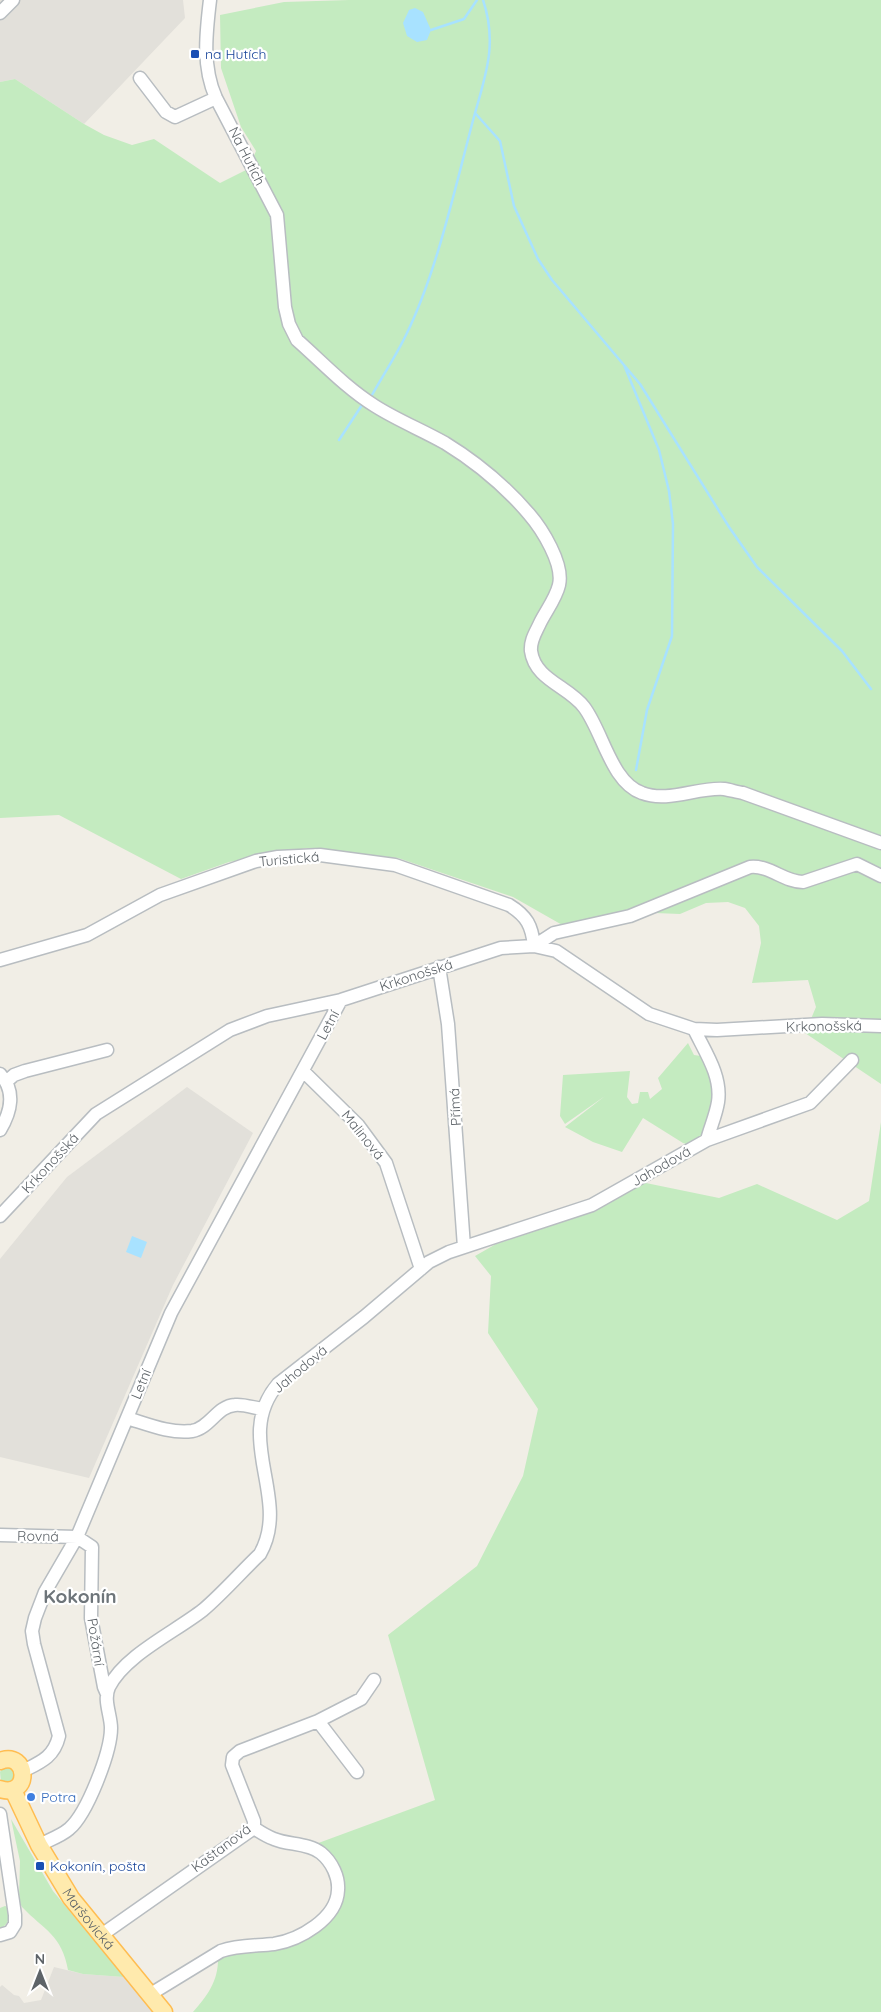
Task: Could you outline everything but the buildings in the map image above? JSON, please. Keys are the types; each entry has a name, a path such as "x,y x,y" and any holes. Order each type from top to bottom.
{"main road":[{"path":"0,1761 7,1759 15,1761 23,1771"},
{"name":"Maršovická","path":"23,1771 21,1782 4,1792 71,1898 100,1936 164,2012"}],"street":[{"path":"0,13 13,0"},
{"name":"Na Hutích","path":"210,0 206,54 210,80 216,98 277,215 285,307 297,340 374,406 444,443 479,466 529,515 557,562 559,583 532,638 532,656 544,676 583,706 598,729 618,773 635,790 654,796 724,789 743,793 881,843"},
{"path":"140,78 166,112 175,117 216,98"},
{"name":"Turistická","path":"0,960 86,935 160,895 256,861 320,855 395,865 509,906 517,910 532,928 534,946"},
{"path":"534,946 554,933 630,916 750,867 764,868 796,882 803,882 857,864 881,876"},
{"name":"Krkonošská","path":"0,1216 103,1108 242,1025 267,1016 341,1000 496,950 534,946 556,951 649,1014 694,1029 717,1030 822,1024 881,1026"},
{"name":"Přímá","path":"439,967 448,1024 464,1247"},
{"name":"Letní","path":"23,1771 45,1760 55,1749 57,1742 58,1728 32,1631 44,1592 77,1537 171,1313 341,1000"},
{"name":"Jahodová","path":"694,1029 713,1068 718,1084 718,1102 707,1140"},
{"path":"0,1130 6,1120 12,1100 4,1077 107,1050"},
{"name":"Jahodová","path":"107,1694 116,1677 140,1654 204,1608 260,1554 265,1545 270,1516 270,1502 260,1446 262,1409 269,1395 278,1384 429,1262 464,1247 592,1205 707,1140 810,1103 852,1060"},
{"name":"Malinová","path":"303,1071 358,1125 386,1163 421,1269"},
{"path":"127,1418 174,1431 193,1431 210,1423 227,1407 235,1405 262,1409"},
{"name":"Rovná","path":"0,1535 77,1537"},
{"name":"Požární","path":"77,1537 92,1546 91,1618 107,1694"},
{"path":"357,1772 318,1720 361,1699 374,1680"},
{"path":"39,1845 68,1830 79,1819 88,1803 108,1750 111,1729 107,1694"},
{"name":"Kaštanová","path":"100,1936 254,1828 254,1821 232,1765 233,1757 240,1750 318,1720"},
{"path":"0,1814 15,1924 8,1933 0,1935"},
{"path":"149,1995 221,1951 230,1948 276,1944 295,1937 328,1915 333,1908 337,1898 338,1880 330,1862 314,1849 274,1840 254,1828"}],"shaded area":[{"path":"0,0 183,0 185,18 84,124 15,79 0,82"},
{"path":"187,1087 253,1133 173,1285 89,1478 0,1457 0,1259 67,1177"},
{"path":"54,1967 83,1974 124,1977 153,2012 0,2012 0,1987 2,1985 14,1995 19,1996 24,2003 41,2000"}],"green space":[{"path":"349,0 881,0 881,1084 805,1033 816,1007 808,980 752,983 761,943 759,926 745,908 728,902 706,903 680,914 630,912 564,926 513,897 398,858 307,848 229,862 181,879 59,815 0,818 0,82 15,79 104,135 132,145 154,139 220,183 248,169 256,151 241,127 221,68 220,15 284,2"},
{"path":"688,1043 694,1055 701,1056 710,1071 715,1095 702,1135 689,1145 643,1118 622,1152 593,1142 565,1127 605,1096 565,1124 560,1116 563,1075 630,1071 627,1097 632,1104 638,1103 640,1092 648,1092 650,1099 662,1089 658,1078"},
{"path":"881,1122 881,2012 193,2012 212,1987 217,1972 218,1956 227,1952 290,1947 342,1893 313,1845 435,1800 388,1635 477,1566 523,1476 538,1409 488,1333 491,1276 475,1256 496,1244 596,1211 641,1182 719,1198 757,1184 837,1220 869,1201"},
{"path":"11,1767 16,1773 12,1783 1,1782 0,1772 2,1769"},
{"path":"11,1819 53,1891 124,1977 83,1974 68,1970 57,1941 22,1907 19,1901 20,1861"},
{"path":"8,1907 8,1920 6,1925 0,1928 0,1908"}],"water":[{"path":"415,8 423,12 431,30 427,40 417,42 407,36 403,23 409,10"},
{"path":"132,1236 147,1242 141,1258 126,1252"}],"waterway":[{"path":"431,30 464,19 477,0"},
{"path":"483,0 487,15 490,43 489,56 475,113 500,141 514,206 538,259 552,280 640,384 729,527 757,567 842,651 871,689"},
{"path":"372,395 406,335 428,283 475,113"},
{"path":"624,365 659,450 669,491 673,524 672,636 647,710 636,770"},
{"path":"339,440 362,405"}],"place":[{"name":"na Hutích","path":"195,54"},
{"name":"Potra","path":"31,1797"},
{"name":"Kokonín, pošta","path":"40,1866"}],"district":[{"name":"Kokonín","path":"80,1596"}]}
